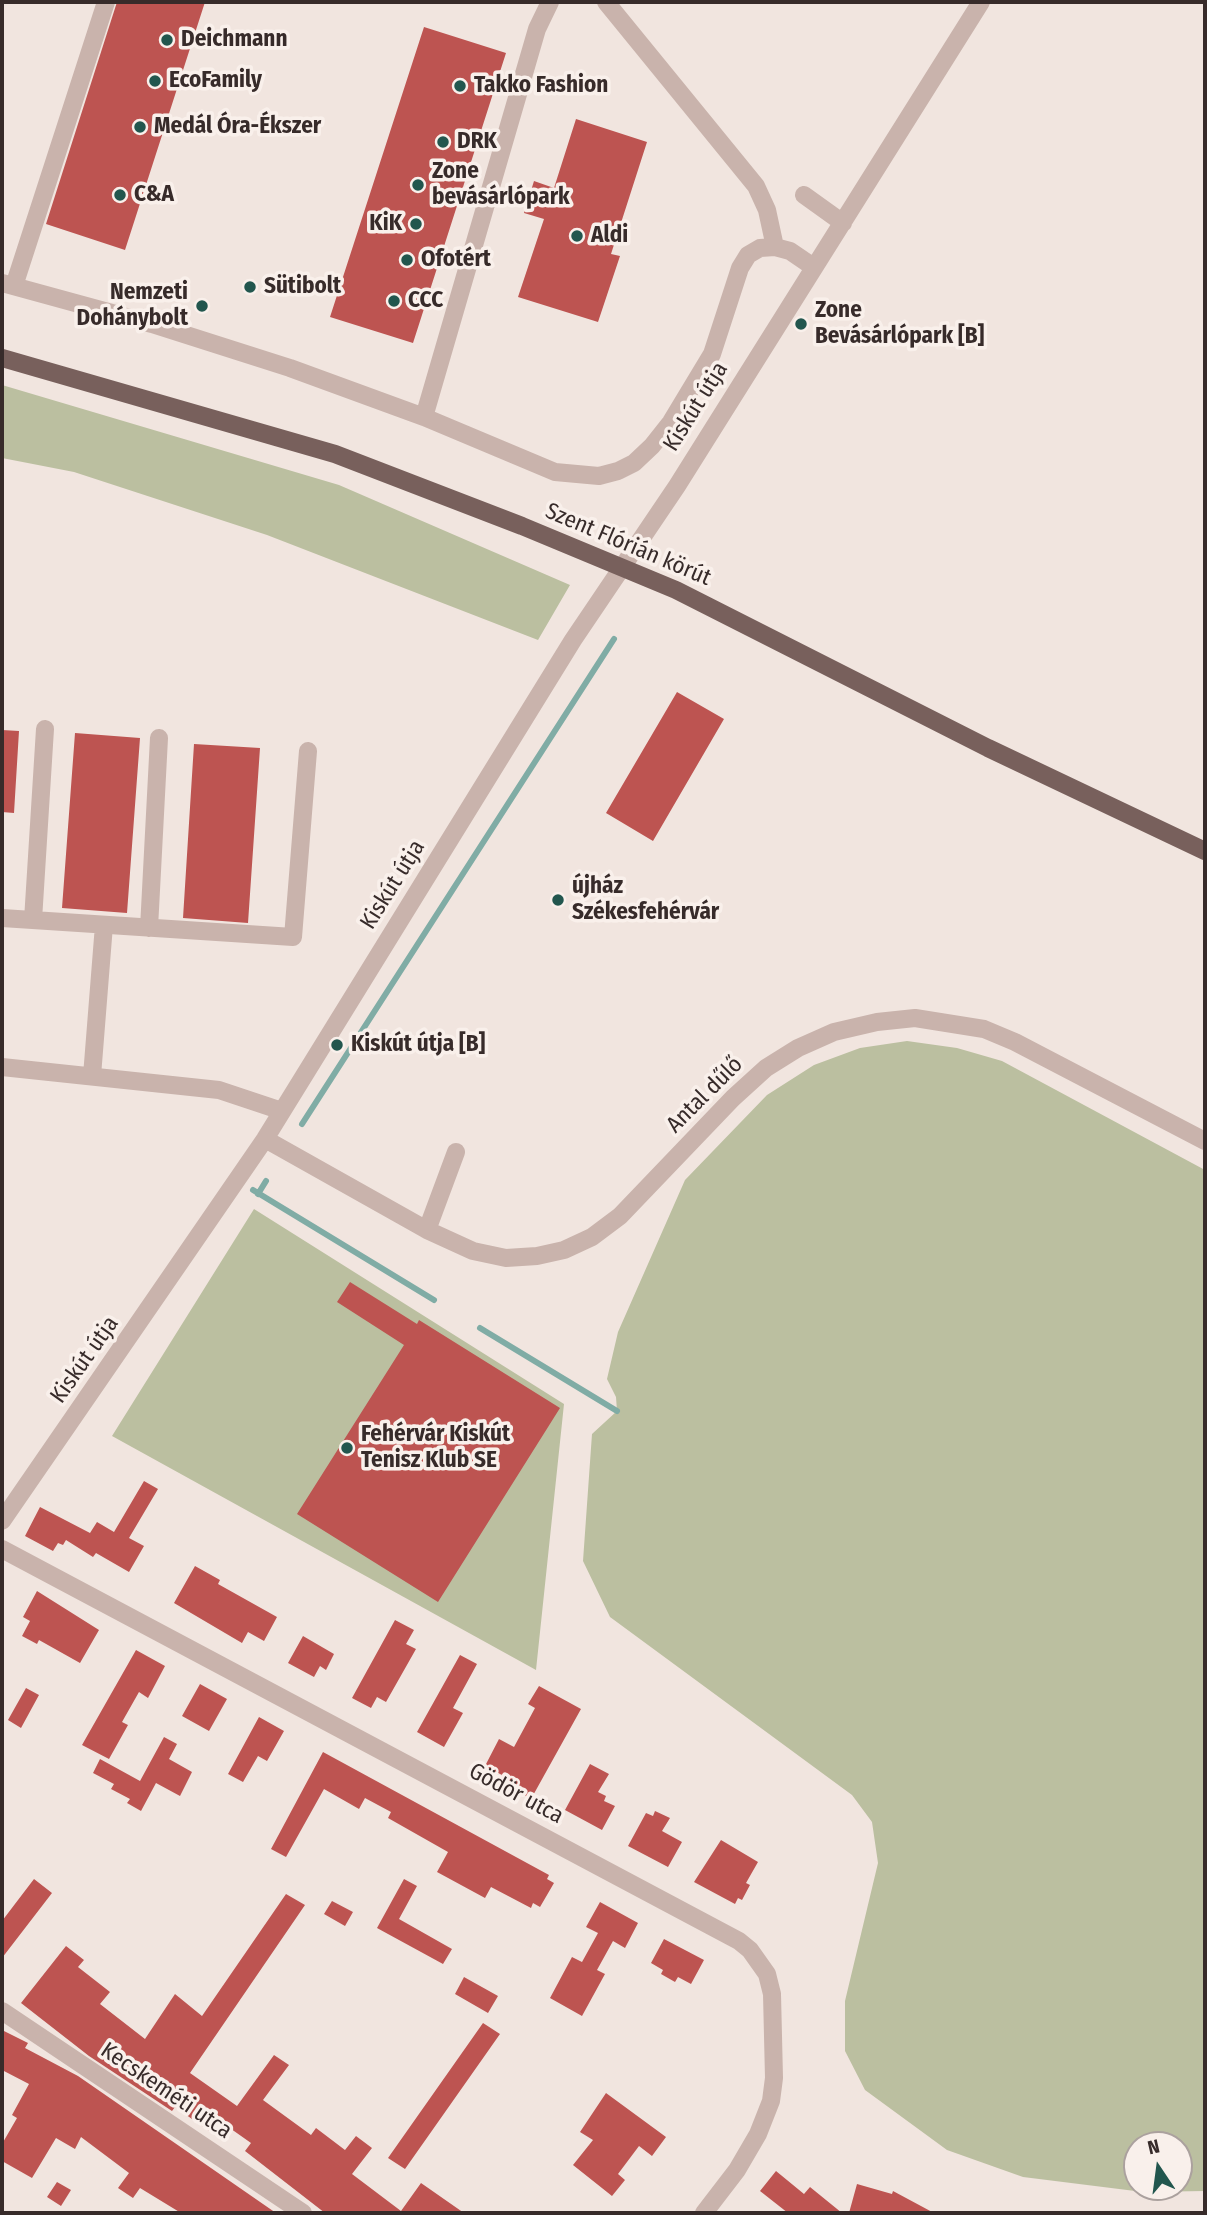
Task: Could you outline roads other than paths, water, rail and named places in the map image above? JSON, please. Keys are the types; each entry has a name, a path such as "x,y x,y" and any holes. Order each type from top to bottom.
{"main road":[{"name":"Szent Flórián körút","path":"2,358 335,454 676,590 988,748 1205,851"}],"street":[{"path":"106,2 8,284 165,328 290,368 424,417 555,471 598,475 618,471 634,463 652,446 712,354 740,268 748,255 761,248 775,247 790,251 812,266"},
{"path":"424,417 537,29 550,2"},
{"path":"606,2 756,186 767,210 775,247"},
{"name":"Kiskút útja","path":"2,1521 265,1139 621,568 677,486 812,266 844,223 981,2"},
{"path":"804,195 844,223"},
{"path":"33,920 45,729"},
{"path":"149,928 159,737"},
{"path":"2,918 293,937 308,751"},
{"path":"92,1076 104,925"},
{"name":"Antal dűlő","path":"265,1139 427,1230 473,1251 506,1258 564,1250 583,1241 620,1216 733,1098 766,1068 798,1048 834,1032 877,1022 915,1018 984,1029 1015,1042 1205,1141"},
{"path":"2,1067 219,1090 282,1111"},
{"path":"427,1230 456,1152"},
{"name":"Gödör utca","path":"2,1549 739,1941 750,1950 767,1974 772,1994 774,2078 771,2101 758,2134 737,2170 704,2213"},
{"name":"Kecskeméti utca","path":"2,2011 303,2213"}],"waterway":[{"path":"302,1124 614,639"},
{"path":"258,1194 266,1181"},
{"path":"253,1190 434,1300"},
{"path":"480,1328 617,1411"}],"place":[{"name":"Deichmann","path":"167,40"},
{"name":"EcoFamily","path":"155,81"},
{"name":"Takko Fashion","path":"460,86"},
{"name":"Medál Óra-Ékszer","path":"140,127"},
{"name":"DRK","path":"443,142"},
{"name":"Zone bevásárlópark","path":"418,185"},
{"name":"C&A","path":"120,195"},
{"name":"KiK","path":"416,224"},
{"name":"Aldi","path":"577,236"},
{"name":"Ofotért","path":"407,260"},
{"name":"Sütibolt","path":"250,287"},
{"name":"CCC","path":"394,301"},
{"name":"Nemzeti Dohánybolt","path":"202,306"},
{"name":"Zone Bevásárlópark [B]","path":"801,324"},
{"name":"újház Székesfehérvár","path":"558,900"},
{"name":"Kiskút útja [B]","path":"337,1045"},
{"name":"Fehérvár Kiskút Tenisz Klub SE","path":"347,1448"}]}
